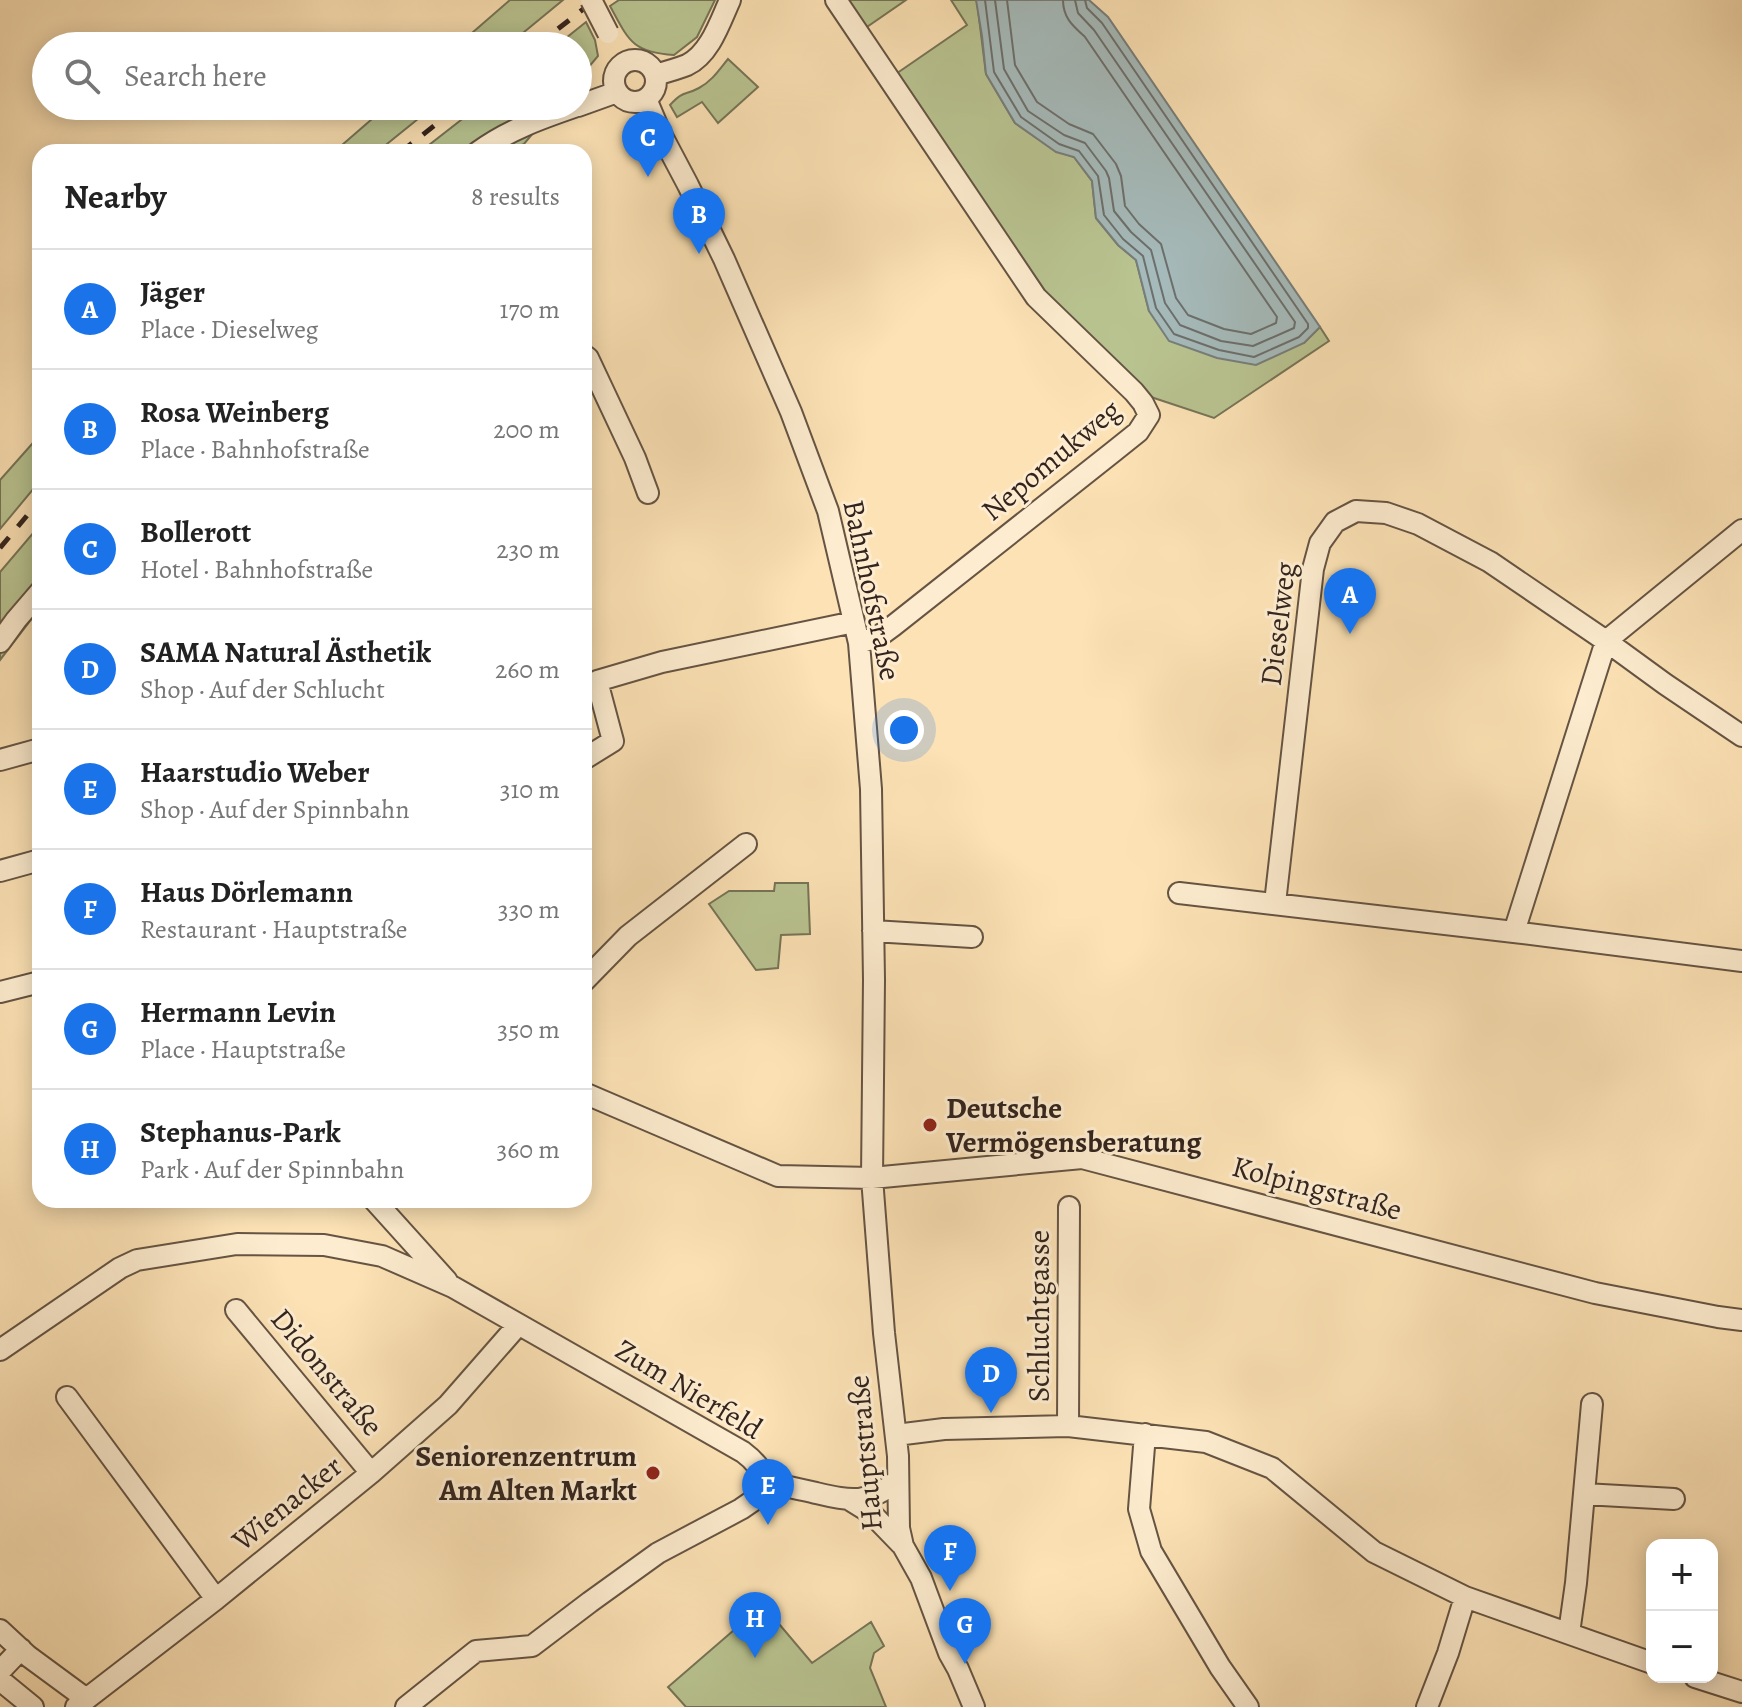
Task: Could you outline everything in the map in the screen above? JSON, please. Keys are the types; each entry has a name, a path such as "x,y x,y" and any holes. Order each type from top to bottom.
{"street":[{"path":"591,0 624,62"},
{"path":"655,75 698,58 710,42 730,0"},
{"name":"Nepomukweg","path":"836,0 1036,297 1134,392 1149,415 1138,432 893,626 878,637 859,643"},
{"path":"633,59 650,66 655,75 653,92 638,102 623,98 614,84 617,68 633,59"},
{"path":"592,101 617,92"},
{"name":"Bahnhofstraße","path":"646,99 724,259 791,412 828,511 859,643 871,789 872,1178"},
{"path":"489,144 536,120"},
{"path":"592,365 648,493"},
{"name":"Dieselweg","path":"1275,903 1313,569 1320,543 1335,522 1356,511 1386,513 1418,524 1490,562 1742,736"},
{"path":"1514,932 1606,641 1742,530"},
{"path":"0,642 32,601"},
{"path":"592,754 613,741 597,681 662,662 854,622"},
{"path":"0,760 32,751"},
{"path":"592,973 628,936 746,844"},
{"path":"0,871 32,862"},
{"path":"1179,893 1742,961"},
{"path":"873,931 972,937"},
{"path":"0,992 32,984"},
{"name":"Kolpingstraße","path":"592,1096 778,1176 872,1178 1082,1158 1595,1293 1742,1320"},
{"name":"Hauptstraße","path":"872,1178 884,1333 896,1435 899,1528 903,1546 921,1578 949,1653 974,1707"},
{"name":"Schluchtgasse","path":"1068,1426 1069,1207"},
{"name":"Zum Nierfeld","path":"381,1208 453,1287"},
{"name":"Zum Nierfeld","path":"0,1350 120,1268 137,1260 237,1244 324,1245 382,1256 453,1287 743,1452 754,1460 767,1482 850,1500 869,1497 898,1480"},
{"name":"Didonstraße","path":"236,1310 371,1473"},
{"name":"Wienacker","path":"80,1702 216,1599 371,1473 448,1405 518,1325"},
{"path":"67,1397 216,1599"},
{"path":"1569,1633 1592,1404"},
{"path":"896,1435 944,1429 1068,1426 1206,1442 1272,1468 1374,1552 1465,1597 1646,1661"},
{"path":"1145,1434 1139,1509 1151,1551 1220,1667 1248,1707"},
{"path":"406,1707 476,1651 532,1646 658,1553 749,1504 767,1482"},
{"path":"1584,1494 1674,1499"},
{"path":"850,1500 871,1513 903,1546"},
{"path":"1427,1707 1465,1597"},
{"path":"0,1630 80,1702"},
{"path":"0,1671 21,1649"},
{"path":"0,1680 33,1707"},
{"path":"1714,1683 1742,1692"}],"green space":[{"path":"510,0 563,0 524,32 473,32"},
{"path":"619,0 715,0 697,37 674,55 649,51 633,42 610,6"},
{"path":"834,0 906,0 864,29"},
{"path":"951,0 976,0 986,74 1015,123 1056,151 1074,157 1092,181 1096,218 1118,245 1136,260 1149,311 1304,343 1320,327 1329,341 1214,418 1148,396 1017,284 890,78 967,25"},
{"path":"586,22 591,32 574,32"},
{"path":"592,34 595,40 598,56 592,63"},
{"path":"728,59 758,87 718,123 702,102 677,117 670,105 681,95 708,82"},
{"path":"371,120 417,120 387,144 343,144"},
{"path":"461,120 544,120 524,144 430,144"},
{"path":"32,444 32,491 0,529 0,480"},
{"path":"32,534 32,618 0,660 0,572"},
{"path":"775,883 808,883 810,934 781,935 778,968 756,970 709,904 729,891 774,891"},
{"path":"763,1605 812,1663 871,1622 884,1646 874,1653 870,1668 886,1707 686,1707 668,1687"}],"water":[{"path":"976,0 1089,0 1108,17 1320,327 1304,343 1256,365 1217,358 1169,341 1149,311 1136,260 1118,245 1096,218 1092,181 1074,157 1056,152 1015,123 986,74"}],"railway":[{"path":"554,32 595,0"},
{"path":"411,144 441,120"},
{"path":"0,548 32,510"}],"place":[{"name":"Bollerott","path":"648,177"},
{"name":"Rosa Weinberg","path":"699,254"},
{"name":"Jäger","path":"1350,634"},
{"name":"Deutsche Vermögensberatung","path":"930,1125"},
{"name":"SAMA Natural Ästhetik","path":"991,1413"},
{"name":"Seniorenzentrum Am Alten Markt","path":"653,1473"},
{"name":"Haarstudio Weber","path":"768,1525"},
{"name":"Haus Dörlemann","path":"950,1591"},
{"name":"Stephanus-Park","path":"755,1658"},
{"name":"Hermann Levin","path":"965,1664"}]}
